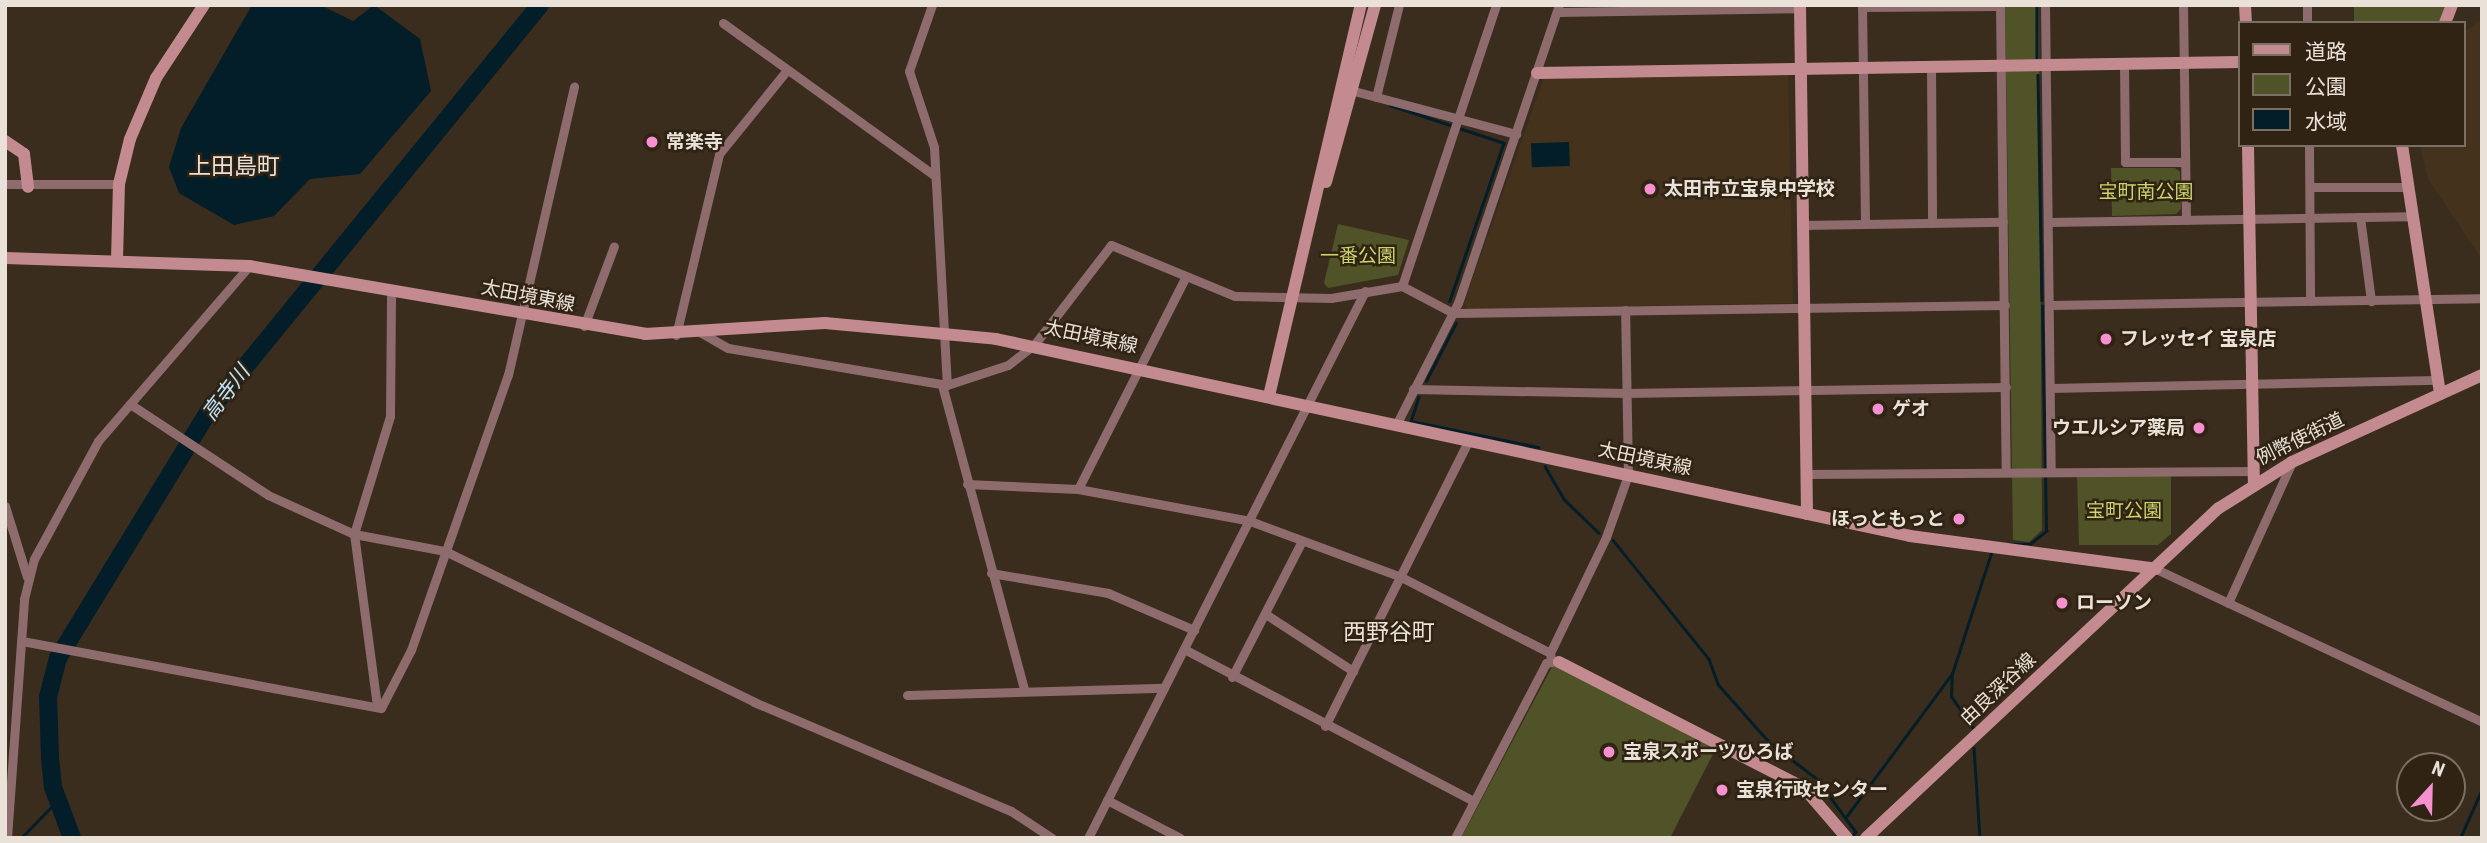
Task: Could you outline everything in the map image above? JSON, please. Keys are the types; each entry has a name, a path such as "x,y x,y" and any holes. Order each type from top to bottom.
{"street":[{"path":"117,260 119,184 130,139 156,78 204,5"},
{"path":"933,5 908,71 934,147 944,385 967,484 1024,689"},
{"path":"1269,396 1361,5"},
{"path":"1292,294 1354,91 1375,5"},
{"path":"1376,97 1399,5"},
{"path":"1402,286 1496,5"},
{"path":"2045,5 2051,470"},
{"path":"2183,5 2186,220"},
{"path":"1865,224 1862,6 2000,6 2006,470"},
{"path":"1396,425 1453,313 1558,9 1800,7 1807,514"},
{"path":"723,23 935,176"},
{"path":"1537,73 2238,62"},
{"path":"2124,64 2125,162 2186,162"},
{"path":"1931,67 1932,223"},
{"path":"676,335 719,154 787,70"},
{"path":"377,706 411,650 508,375 518,313 574,86"},
{"path":"1354,91 1516,134"},
{"path":"5,141 24,154 28,187"},
{"path":"1806,474 2051,470 2253,477 2248,147"},
{"path":"2309,147 2310,301"},
{"path":"2402,147 2406,187 2440,394"},
{"path":"5,184 28,187 119,184"},
{"path":"2310,187 2406,187"},
{"path":"2048,222 2411,216"},
{"path":"2360,217 2371,301"},
{"path":"1803,225 2003,222"},
{"path":"699,332 728,348 944,385 1008,365 1034,345 1111,245 1185,278 1235,296 1402,286 1453,313 2005,305"},
{"path":"584,326 614,246"},
{"name":"太田境東線","path":"5,258 250,266 584,326 676,335 825,323 942,331 1034,345 1141,367 1807,514 1992,548 2156,569"},
{"path":"27,577 98,441 250,266"},
{"path":"1078,489 1185,278"},
{"path":"377,706 354,534 390,416 391,290"},
{"path":"1088,838 1365,290"},
{"path":"2049,304 2482,298"},
{"path":"1455,838 1553,659 1606,537 1628,475 1625,310"},
{"name":"例幣使街道","path":"2156,569 2253,477 2292,463 2482,375"},
{"path":"2050,388 2438,380"},
{"path":"1413,389 1626,393 2006,387"},
{"path":"130,404 268,495 354,534 445,551 754,702 1011,811 1052,838"},
{"path":"1325,726 1469,440"},
{"path":"2228,603 2292,463"},
{"path":"967,484 1078,489 1250,521 1401,578 1804,788 1847,838"},
{"path":"5,506 27,577 7,838"},
{"path":"1232,677 1267,615 1302,541"},
{"path":"2156,569 2482,722"},
{"name":"由良深谷線","path":"1866,838 2156,569"},
{"path":"991,573 1108,593 1194,630"},
{"path":"1267,615 1353,671"},
{"path":"22,641 377,706"},
{"path":"1184,649 1325,726 1474,801"},
{"path":"907,695 1024,689 1164,688"},
{"path":"1107,800 1180,838"}],"shaded area":[{"path":"2482,18 2482,260 2428,179 2420,147 2466,147 2466,31"},
{"name":"太田市立宝泉中学校","path":"1788,76 1793,303 1468,309 1464,303 1544,78"}],"green space":[{"path":"2005,5 2039,5 2042,530 2029,542 2013,540"},
{"path":"2354,5 2443,5 2446,9 2441,21 2354,21"},
{"name":"宝町南公園","path":"2111,168 2175,168 2180,172 2181,209 2176,214 2112,216"},
{"name":"一番公園","path":"1338,224 1409,240 1398,275 1328,288 1324,283"},
{"name":"宝町公園","path":"2171,473 2171,534 2158,545 2079,545 2077,474"},
{"name":"宝泉スポーツひろば","path":"1553,665 1711,745 1713,754 1670,838 1461,838"}],"water":[{"path":"252,5 320,5 353,21 374,5 420,39 431,91 360,174 310,179 274,216 234,225 179,193 169,167 181,128"},
{"path":"1569,142 1570,166 1532,167 1531,143"}],"waterway":[{"name":"高寺川","path":"72,838 53,787 50,757 48,697 58,658 209,411 540,5"},
{"path":"2037,5 2037,58"},
{"path":"2038,75 2042,300"},
{"path":"1390,105 1504,143 1450,301"},
{"path":"1994,544 2030,544 2046,531 2042,306"},
{"path":"1426,381 1456,323"},
{"path":"1419,397 1411,421 1538,447"},
{"path":"1545,466 1565,500 1599,533"},
{"path":"1613,540 1709,659 1718,684 1770,743 1816,778 1856,832 1851,838"},
{"path":"1973,728 1951,697 1952,674 1992,550"},
{"path":"1846,817 1952,674"},
{"path":"1974,748 1980,838"},
{"path":"2460,838 2482,789"},
{"path":"21,838 58,800"}],"place":[{"name":"常楽寺","path":"652,142"},
{"name":"太田市立宝泉中学校","path":"1650,189"},
{"name":"フレッセイ 宝泉店","path":"2106,339"},
{"name":"ゲオ","path":"1878,409"},
{"name":"ウエルシア薬局","path":"2199,428"},
{"name":"ほっともっと","path":"1959,519"},
{"name":"ローソン","path":"2062,603"},
{"name":"宝泉スポーツひろば","path":"1609,752"},
{"name":"宝泉行政センター","path":"1722,790"}],"district":[{"name":"上田島町","path":"234,167"},
{"name":"西野谷町","path":"1389,633"}]}
